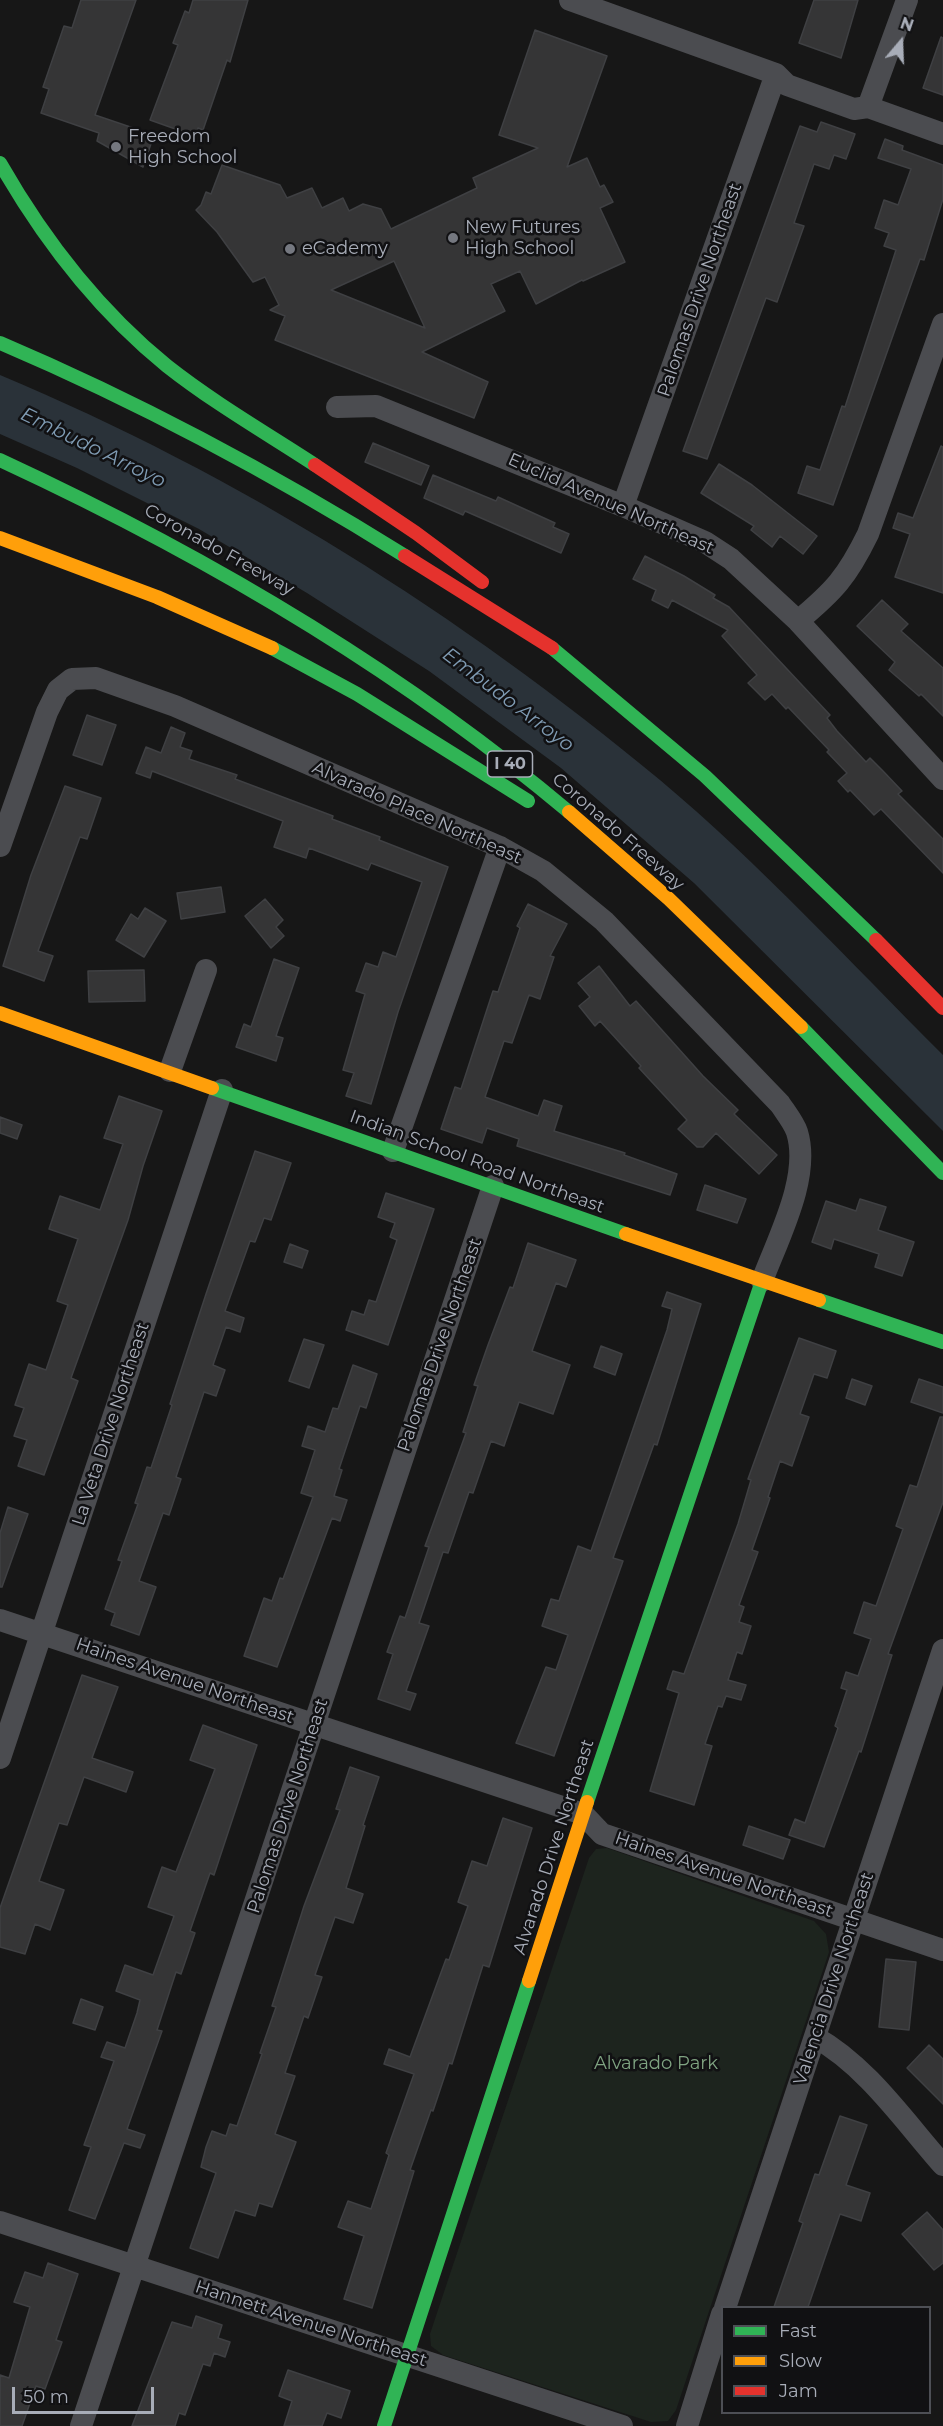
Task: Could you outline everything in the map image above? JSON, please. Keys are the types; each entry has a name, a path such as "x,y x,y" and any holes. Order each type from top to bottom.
{"main road":[{"path":"0,163 31,214 79,276 123,327 166,365 213,400 328,473 469,570 550,647 732,801 801,865 943,1008"},
{"path":"0,343 166,418 244,459 373,535 550,647"},
{"name":"Coronado Freeway","path":"0,460 81,496 184,549 266,595 366,658 513,766 629,863 756,981 943,1173"},
{"path":"0,538 191,612 260,642 304,665 629,863"},
{"name":"Indian School Road Northeast","path":"0,1013 762,1281 943,1342"},
{"name":"Alvarado Drive Northeast","path":"384,2426 583,1814 762,1281"}],"street":[{"path":"570,0 604,6 776,74 791,71 857,95 868,107 943,134"},
{"path":"868,107 907,0"},
{"name":"Palomas Drive Northeast","path":"623,506 776,74"},
{"path":"798,621 841,583 855,561 868,534 943,324"},
{"name":"Euclid Avenue Northeast","path":"337,407 376,406 623,506 705,542 731,559 798,621 943,779"},
{"name":"Alvarado Place Northeast","path":"0,846 47,712 58,690 72,679 96,678 175,706 500,847 543,871 604,921 780,1104 796,1131 801,1158 797,1187 762,1281"},
{"path":"393,1151 500,847"},
{"path":"170,1071 206,970"},
{"name":"La Veta Drive Northeast","path":"0,1758 222,1090"},
{"name":"Palomas Drive Northeast","path":"81,2426 493,1186"},
{"name":"Haines Avenue Northeast","path":"0,1620 583,1814 602,1834 943,1950"},
{"name":"Valencia Drive Northeast","path":"725,2306 943,1650"},
{"path":"815,2037 854,2064 943,2165"},
{"name":"Hannett Avenue Northeast","path":"0,2223 622,2426"},
{"path":"687,2426 721,2320"}],"green space":[{"name":"Alvarado Park","path":"607,1848 814,1921 826,1934 829,1952 676,2410 668,2421 651,2422 443,2355 431,2346 430,2334 589,1858 596,1849"}],"water":[{"name":"Embudo Arroyo","path":"0,375 89,414 261,503 426,605 584,719 660,780 733,845 943,1055 943,1131 694,883 561,768 429,671 307,593 199,529 77,468 0,434"}],"building":[{"path":"81,0 136,0 95,115 154,135 143,167 97,141 99,133 41,113 49,89 43,87 64,26 72,28"},
{"path":"193,0 248,0 230,62 227,60 203,130 198,128 195,136 150,120 178,45 173,43 185,11 189,13"},
{"path":"814,0 858,0 841,58 799,43"},
{"path":"535,30 607,56 567,167 587,158 600,187 604,185 613,202 600,208 625,262 582,280 536,304 520,271 491,284 505,311 422,352 488,382 474,418 275,340 285,316 270,310 279,305 265,277 253,282 217,232 196,210 201,205 206,192 211,194 222,165 280,185 287,198 312,188 322,208 343,198 349,211 363,204 381,209 391,229 477,188 473,178 538,148 499,135","holes":["394,261 425,328 331,290"]},
{"path":"941,37 943,38 943,95 923,88"},
{"path":"821,122 855,134 846,159 834,155 829,169 814,164 794,223 804,226 777,302 766,298 707,459 683,451 800,126 817,132"},
{"path":"885,139 903,146 902,150 943,165 943,199 924,260 920,259 833,505 798,493 807,466 820,470 842,406 845,407 896,250 884,246 889,233 875,228 884,200 898,205 911,169 878,158"},
{"path":"373,443 429,466 421,485 365,462"},
{"path":"941,446 943,447 943,593 895,577 910,534 893,528 898,513 913,518"},
{"path":"719,464 752,485 817,536 803,554 780,536 772,547 751,530 754,526 701,493"},
{"path":"433,475 496,501 498,497 555,523 553,527 569,534 561,553 465,511 463,515 424,498"},
{"path":"645,556 684,576 715,595 713,598 729,607 830,715 827,718 866,762 870,758 902,791 898,794 943,839 943,873 881,809 874,815 850,790 848,792 838,781 847,773 827,752 829,750 788,707 786,709 772,694 765,700 748,683 757,675 722,636 728,630 672,600 668,608 652,600 656,590 633,579"},
{"path":"882,600 908,624 901,631 943,668 943,716 921,694 919,696 889,670 895,662 857,626"},
{"path":"87,715 116,725 102,765 73,755"},
{"path":"171,727 185,733 180,747 192,751 189,759 237,775 235,779 333,816 332,819 380,837 379,840 448,867 398,1012 371,1104 346,1096 354,1073 343,1070 365,994 356,991 366,963 378,967 383,952 396,957 422,882 371,863 368,870 309,848 306,858 274,847 283,821 152,771 150,778 136,773 146,747 161,753"},
{"path":"65,786 101,798 87,839 80,837 38,951 53,956 44,981 3,966 31,875"},
{"path":"221,887 225,912 181,919 177,893"},
{"path":"265,899 283,920 276,927 284,936 271,948 245,916"},
{"path":"528,904 567,924 550,956 554,957 540,999 529,995 512,1043 504,1041 485,1097 538,1116 544,1100 562,1106 554,1131 625,1153 624,1155 677,1174 670,1195 517,1146 519,1139 487,1128 482,1143 441,1129 455,1087 461,1089 493,991 498,992 520,928 517,926"},
{"path":"145,908 166,921 144,957 116,940 131,914 138,919"},
{"path":"274,959 299,968 276,1036 283,1038 276,1061 236,1047 244,1024 251,1027"},
{"path":"599,966 630,1006 636,1001 703,1076 738,1110 734,1114 777,1155 759,1174 716,1133 703,1147 697,1147 678,1129 687,1120 600,1021 595,1026 579,1006 590,997 578,983"},
{"path":"144,970 145,1001 89,1002 88,971"},
{"path":"119,1096 162,1111 128,1220 71,1378 78,1381 44,1475 18,1466 27,1440 14,1436 24,1408 15,1405 29,1364 46,1370 68,1305 57,1301 78,1239 49,1229 60,1196 100,1210 123,1144 104,1138"},
{"path":"0,1117 22,1125 17,1139 0,1133"},
{"path":"255,1151 291,1163 271,1220 264,1218 255,1242 250,1241 225,1311 244,1318 240,1332 226,1327 213,1365 225,1370 216,1396 204,1392 176,1477 181,1479 169,1515 163,1513 139,1581 156,1587 139,1635 111,1625 115,1613 105,1609 122,1561 118,1560 138,1504 135,1503 147,1467 151,1468 206,1294"},
{"path":"705,1185 746,1199 737,1223 697,1210"},
{"path":"386,1193 434,1209 388,1345 346,1330 352,1311 364,1315 369,1300 376,1302 397,1240 390,1237 395,1223 378,1217"},
{"path":"860,1199 886,1207 878,1230 914,1242 902,1276 875,1267 879,1254 834,1239 831,1249 812,1242 826,1201 856,1211"},
{"path":"528,1243 576,1260 566,1287 556,1283 532,1351 570,1365 553,1414 519,1402 504,1446 491,1441 473,1493 469,1492 448,1553 443,1552 419,1623 429,1626 406,1691 416,1694 410,1710 378,1699 393,1654 387,1652 400,1616 405,1618 429,1547 425,1546 466,1433 463,1432 478,1386 474,1385 510,1287 513,1288"},
{"path":"290,1244 308,1251 302,1268 284,1262"},
{"path":"667,1292 701,1304 657,1445 654,1444 613,1558 623,1561 554,1756 516,1743 546,1667 556,1670 568,1635 542,1626 551,1599 559,1601 578,1546 591,1551 667,1330 672,1309 662,1306"},
{"path":"799,1338 836,1351 827,1378 814,1374 800,1414 809,1417 792,1466 780,1461 768,1497 770,1498 752,1550 758,1552 739,1605 744,1607 739,1622 751,1626 742,1654 737,1652 728,1680 746,1685 741,1700 726,1696 722,1707 718,1706 705,1744 712,1746 694,1805 650,1791 679,1693 667,1689 673,1671 684,1674 738,1524 751,1480 748,1479"},
{"path":"304,1339 324,1345 309,1388 289,1381"},
{"path":"601,1346 622,1354 615,1375 594,1367"},
{"path":"353,1365 377,1374 366,1408 360,1406 339,1469 342,1470 334,1496 347,1500 340,1521 332,1518 277,1667 244,1656 264,1598 272,1601 280,1578 283,1579 313,1497 301,1493 315,1450 302,1446 308,1426 325,1432 333,1408 338,1409"},
{"path":"852,1379 872,1386 865,1405 846,1398"},
{"path":"919,1379 943,1387 943,1413 911,1402"},
{"path":"940,1417 943,1417 943,1502 888,1654 892,1655 861,1752 859,1751 824,1847 789,1835 795,1819 805,1823 838,1728 835,1726 847,1690 841,1688 846,1672 858,1676 871,1639 854,1633 864,1602 876,1606 903,1529 896,1526 910,1485 917,1487"},
{"path":"8,1507 28,1514 2,1587 0,1587 0,1533"},
{"path":"82,1675 118,1687 92,1758 133,1772 126,1792 84,1777 67,1825 59,1823 39,1881 64,1890 50,1930 35,1924 25,1954 0,1947 0,1908"},
{"path":"203,1725 257,1745 214,1875 210,1873 190,1931 195,1933 181,1974 176,1972 157,2030 162,2031 127,2129 145,2135 140,2148 124,2143 95,2219 69,2210 91,2147 84,2145 114,2061 101,2057 107,2042 125,2048 137,2013 140,2000 116,1991 125,1965 153,1975 174,1916 148,1907 162,1867 176,1872 215,1769 190,1760"},
{"path":"350,1767 379,1777 346,1888 363,1894 353,1923 335,1917 315,1975 322,1977 308,2018 304,2016 285,2073 295,2076 275,2134 296,2142 272,2207 259,2203 255,2216 235,2210 218,2258 190,2248 216,2173 201,2167 206,2147 212,2131 226,2136 230,2124 237,2126 262,2054 260,2053 276,2007 272,2006 304,1906 340,1810 336,1809"},
{"path":"503,1818 532,1828 489,1967 483,1965 452,2064 449,2063 410,2170 414,2171 372,2308 344,2299 364,2236 338,2227 348,2201 371,2209 389,2155 386,2153 414,2074 384,2064 389,2049 410,2057 468,1906 458,1902 472,1861 487,1866"},
{"path":"749,1826 790,1840 783,1859 743,1845"},
{"path":"886,1959 916,1962 909,2030 879,2027"},
{"path":"81,1999 103,2007 95,2030 73,2023"},
{"path":"929,2045 943,2059 943,2104 907,2068"},
{"path":"840,2116 867,2125 846,2185 870,2193 861,2221 840,2214 808,2306 774,2306 803,2223 799,2221 815,2174 819,2175"},
{"path":"927,2212 943,2230 943,2263 934,2270 902,2234"},
{"path":"48,2263 78,2274 56,2340 62,2342 45,2389 36,2386 22,2426 0,2426 0,2375 9,2378 30,2307 14,2302 25,2272 43,2278"},
{"path":"196,2316 222,2325 218,2338 230,2342 225,2357 214,2353 210,2366 203,2364 185,2415 179,2413 175,2426 132,2426 172,2322 192,2328"},
{"path":"288,2370 350,2391 341,2418 327,2413 322,2426 284,2426 292,2401 279,2396"}],"traffic: fast":[{"path":"0,163 54,246 95,297 118,321 167,366 203,393 315,465"},
{"path":"0,343 156,415 307,497 405,556"},
{"path":"0,460 150,534 296,617 436,709 569,812"},
{"path":"272,648 357,694 528,801"},
{"path":"552,648 705,776 876,940"},
{"path":"801,1027 943,1173"},
{"path":"212,1088 626,1234"},
{"path":"587,1802 762,1281"},
{"path":"819,1300 943,1342"},
{"path":"384,2426 529,1981"}],"traffic: slow":[{"path":"0,538 157,597 272,648"},
{"path":"569,812 669,899 801,1027"},
{"path":"0,1013 212,1088"},
{"path":"626,1234 819,1300"},
{"path":"529,1981 587,1802"}],"traffic: jam":[{"path":"315,465 416,533 482,582"},
{"path":"405,556 552,648"},
{"path":"876,940 943,1008"}],"place":[{"name":"Freedom High School","path":"116,147"},
{"name":"New Futures High School","path":"453,238"},
{"name":"eCademy","path":"290,249"}]}
